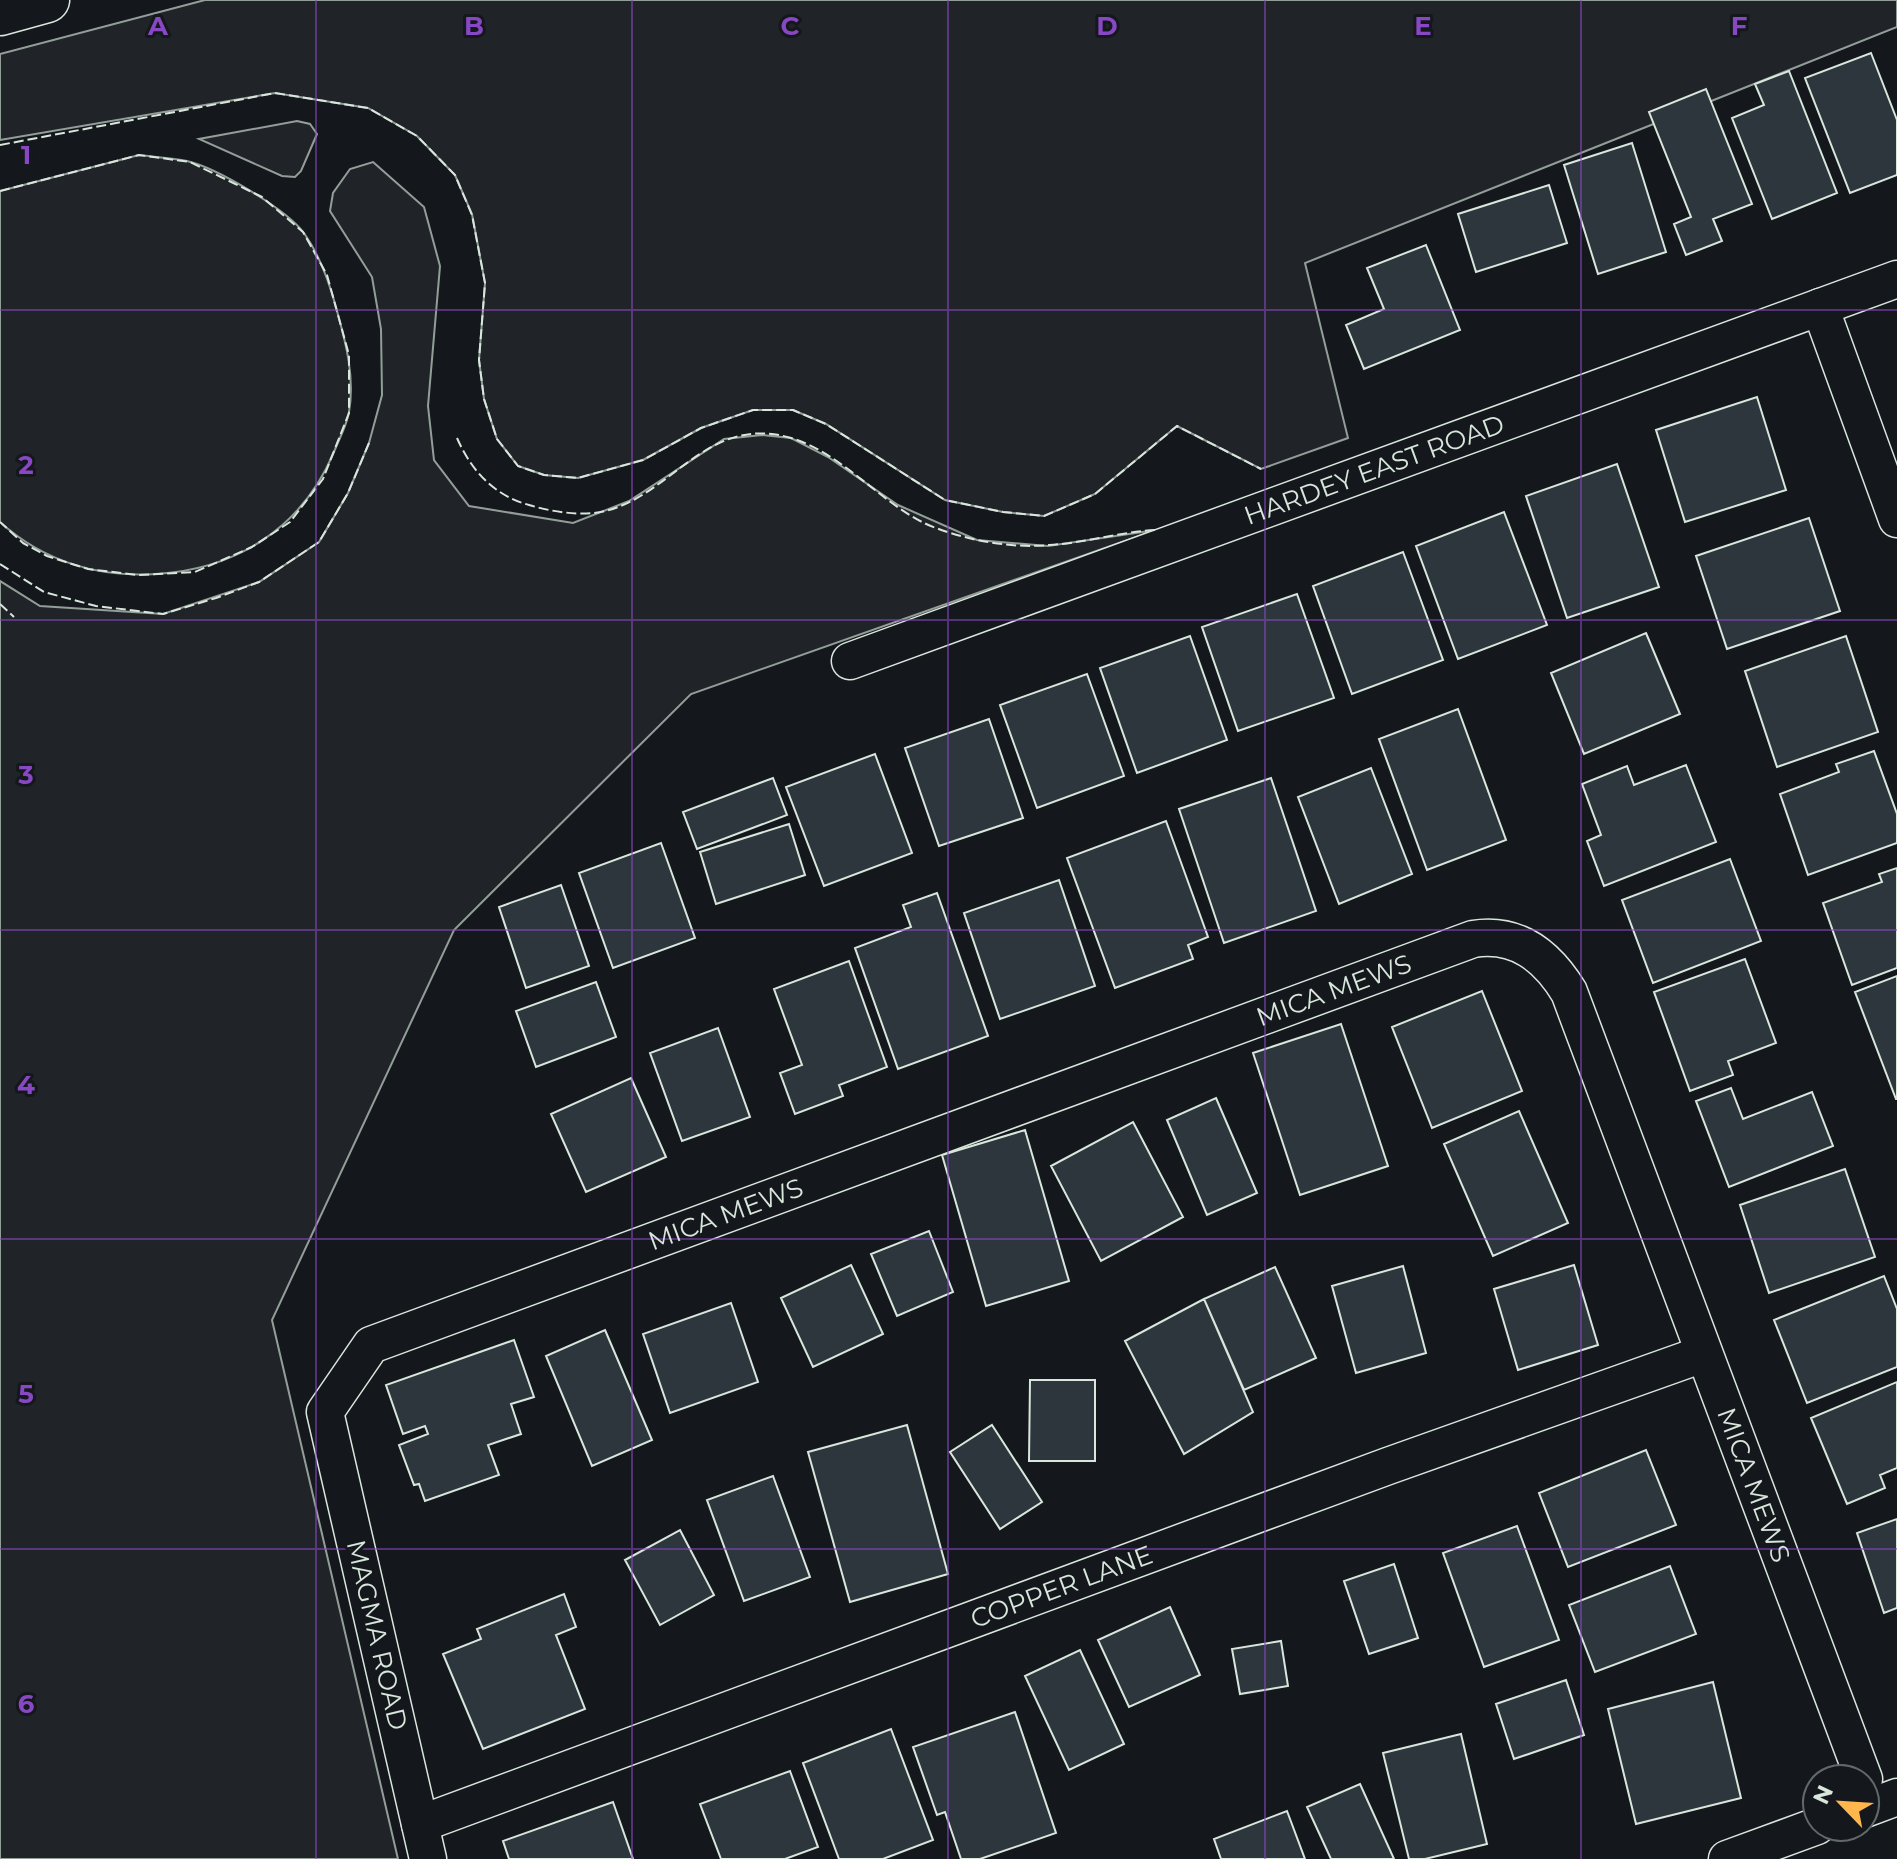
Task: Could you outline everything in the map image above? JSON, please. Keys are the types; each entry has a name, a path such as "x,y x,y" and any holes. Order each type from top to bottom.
{"highway":[{"path":"0,13 47,0"}],"street":[{"name":"HARDEY EAST ROAD","path":"850,661 1897,279"},
{"path":"1820,307 1897,519"},
{"name":"MICA MEWS","path":"325,1412 371,1345 1458,944 1489,936 1514,941 1536,952 1553,967 1569,992 1703,1354 1861,1763"},
{"name":"COPPER LANE","path":"420,1824 1388,1466 1703,1354"},
{"name":"MAGMA ROAD","path":"325,1412 428,1859"},
{"path":"1727,1859 1801,1832"}],"shaded area":[{"path":"205,0 1897,0 1897,27 1305,263 1348,438 1261,469 1177,426 1095,494 1044,516 1003,512 945,500 826,424 793,410 753,410 701,428 643,460 578,478 544,475 518,466 497,439 484,399 479,360 485,283 472,214 455,175 417,136 368,108 275,93 0,140 0,54"},
{"path":"297,121 310,124 317,134 301,171 295,177 282,176 199,139"},
{"path":"139,155 187,161 215,172 267,202 304,233 320,261 331,291 346,348 351,399 345,427 320,479 285,523 263,540 213,564 134,575 92,570 53,557 0,522 0,191"},
{"path":"373,162 424,207 440,266 428,406 434,460 469,506 573,523 629,501 724,439 762,435 791,438 828,457 898,505 977,540 1048,546 1156,530 691,694 454,930 272,1320 398,1859 0,1859 0,581 40,606 163,614 259,582 319,542 348,493 369,443 382,395 381,329 372,277 330,211 333,193 350,169"}],"building":[{"path":"1871,53 1897,120 1897,175 1850,193 1805,78"},
{"path":"1789,71 1837,193 1772,219 1732,118 1764,105 1755,84"},
{"path":"1706,89 1752,204 1713,219 1722,241 1686,255 1674,224 1691,217 1649,112"},
{"path":"1632,143 1666,252 1598,274 1564,165"},
{"path":"1549,185 1567,243 1476,272 1458,214"},
{"path":"1426,245 1460,330 1364,369 1346,325 1384,309 1367,268"},
{"path":"1757,397 1786,490 1685,522 1656,430"},
{"path":"1617,464 1659,587 1567,618 1526,496"},
{"path":"1504,512 1547,625 1458,659 1416,546"},
{"path":"1809,518 1840,611 1727,649 1696,556"},
{"path":"1403,552 1443,660 1352,694 1313,586"},
{"path":"1297,594 1334,698 1238,731 1202,627"},
{"path":"1646,633 1680,714 1584,754 1551,673"},
{"path":"1190,636 1227,740 1137,773 1100,668"},
{"path":"1846,636 1878,732 1777,767 1745,671"},
{"path":"1087,674 1124,776 1037,808 1000,705"},
{"path":"1458,709 1506,840 1427,870 1379,739"},
{"path":"989,719 1023,818 939,846 905,748"},
{"path":"1874,751 1897,814 1897,843 1808,875 1780,794 1839,772 1836,764"},
{"path":"875,754 912,853 824,886 786,787"},
{"path":"1686,765 1716,842 1604,886 1587,841 1601,835 1582,784 1627,766 1634,785"},
{"path":"1371,768 1412,874 1339,904 1298,797"},
{"path":"773,778 787,815 697,849 683,812"},
{"path":"1271,778 1316,911 1224,943 1179,809"},
{"path":"1166,821 1208,937 1188,945 1193,959 1115,988 1067,858"},
{"path":"789,824 805,875 716,904 700,852"},
{"path":"661,843 695,938 613,968 579,873"},
{"path":"1730,859 1761,941 1653,983 1622,900"},
{"path":"1897,868 1897,968 1852,985 1823,903 1882,882 1879,874"},
{"path":"1059,880 1095,986 1000,1019 964,913"},
{"path":"561,885 589,966 526,988 499,907"},
{"path":"937,893 988,1036 898,1069 855,948 911,927 903,905"},
{"path":"1745,959 1776,1043 1728,1061 1733,1075 1690,1091 1654,992"},
{"path":"849,961 887,1067 839,1085 843,1096 795,1114 780,1073 802,1065 774,989"},
{"path":"1897,976 1897,1099 1896,1099 1855,992"},
{"path":"596,982 616,1037 536,1067 516,1011"},
{"path":"1482,991 1522,1091 1432,1128 1392,1027"},
{"path":"1341,1024 1388,1166 1300,1195 1253,1053"},
{"path":"718,1028 750,1117 682,1141 650,1053"},
{"path":"631,1078 666,1157 586,1192 551,1114"},
{"path":"1731,1088 1743,1119 1812,1092 1833,1146 1729,1187 1696,1101"},
{"path":"1216,1098 1257,1193 1207,1215 1167,1120"},
{"path":"1519,1111 1568,1223 1493,1256 1444,1144"},
{"path":"1133,1122 1183,1217 1101,1261 1051,1166"},
{"path":"1025,1130 1069,1281 986,1306 942,1155"},
{"path":"1845,1169 1875,1257 1769,1293 1740,1205"},
{"path":"929,1231 953,1292 897,1316 871,1254"},
{"path":"851,1265 883,1334 813,1367 781,1298"},
{"path":"1574,1265 1598,1345 1518,1370 1494,1289"},
{"path":"1403,1266 1426,1353 1356,1373 1332,1286"},
{"path":"1275,1267 1316,1358 1244,1390 1204,1299"},
{"path":"1884,1276 1897,1309 1897,1367 1807,1403 1774,1320"},
{"path":"1204,1299 1253,1412 1184,1454 1125,1341"},
{"path":"731,1303 758,1382 670,1413 643,1334"},
{"path":"605,1330 652,1440 592,1466 546,1356"},
{"path":"514,1340 534,1397 511,1404 521,1434 488,1445 499,1475 425,1501 419,1484 414,1485 399,1445 428,1434 425,1426 403,1434 386,1385"},
{"path":"1030,1380 1095,1380 1095,1461 1029,1461"},
{"path":"1897,1382 1897,1468 1880,1475 1885,1488 1847,1504 1811,1418"},
{"path":"907,1425 948,1574 850,1602 808,1452"},
{"path":"992,1425 1042,1502 1000,1529 950,1452"},
{"path":"1646,1450 1676,1525 1568,1567 1539,1493"},
{"path":"773,1476 810,1577 744,1601 707,1500"},
{"path":"1897,1519 1897,1608 1884,1613 1857,1533"},
{"path":"1517,1526 1559,1640 1484,1667 1443,1553"},
{"path":"680,1530 714,1595 660,1625 625,1560"},
{"path":"1394,1564 1418,1638 1369,1654 1344,1581"},
{"path":"1670,1566 1696,1634 1595,1672 1569,1605"},
{"path":"564,1594 576,1627 556,1635 585,1709 483,1749 443,1654 481,1639 477,1629"},
{"path":"1170,1607 1200,1675 1129,1707 1098,1640"},
{"path":"1281,1641 1288,1686 1240,1694 1232,1649"},
{"path":"1080,1650 1124,1744 1069,1770 1025,1676"},
{"path":"1566,1680 1584,1735 1514,1759 1496,1704"},
{"path":"1713,1682 1741,1798 1636,1824 1608,1709"},
{"path":"1015,1712 1056,1833 980,1859 961,1859 945,1812 937,1815 913,1747"},
{"path":"891,1729 933,1840 883,1859 839,1859 803,1763"},
{"path":"1461,1734 1487,1844 1425,1859 1409,1859 1383,1753"},
{"path":"790,1771 818,1847 785,1859 721,1859 700,1804"},
{"path":"1360,1784 1394,1859 1331,1859 1307,1807"},
{"path":"613,1802 633,1859 509,1859 503,1841"},
{"path":"1287,1811 1305,1859 1221,1859 1214,1839"}],"fence":[{"path":"0,145 275,93 368,108 417,136 455,175 472,215 485,283 479,360 484,399 497,439 518,466 544,475 578,478 643,460 701,428 753,410 793,410 826,424 945,500 1003,512 1044,516 1095,494 1177,426 1261,469"},
{"path":"0,191 139,155 190,162 262,197 303,232 327,275 349,355 349,413 323,479 290,522 252,547 195,572 138,575 88,569 47,556 23,543 0,522"},
{"path":"457,438 476,471 494,488 516,501 561,512 594,513 620,506 644,494 710,448 734,437 760,433 791,438 809,445 843,465 924,523 969,538 1034,546 1156,530"},
{"path":"0,564 44,592 96,606 163,614 216,598 259,582 319,542 348,493 369,443"},
{"path":"0,604 14,617"}]}
